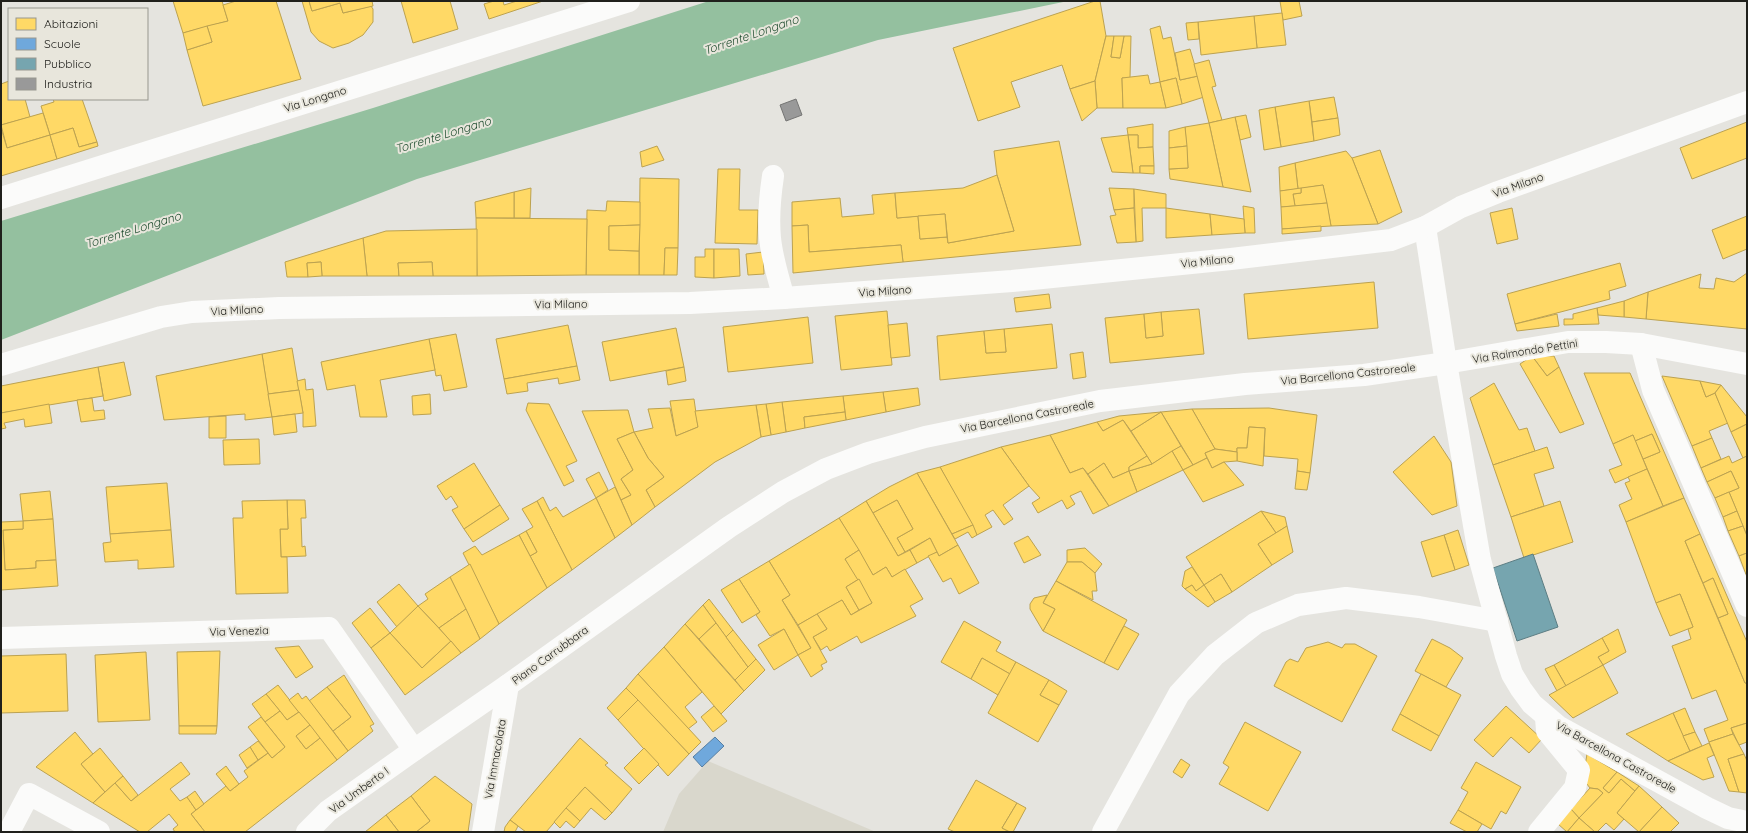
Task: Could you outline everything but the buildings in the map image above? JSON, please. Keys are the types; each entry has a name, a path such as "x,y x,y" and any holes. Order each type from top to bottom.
{"street":[{"name":"Via Longano","path":"1,198 629,1"},
{"name":"Via Milano","path":"1,365 161,317 192,312 294,308 690,303 784,298 1012,281 1231,259 1391,240 1425,227 1461,208 1498,192 1747,102"},
{"path":"773,176 769,215 770,239 774,263 784,298"},
{"path":"1425,227 1446,363"},
{"name":"Via Raimondo Pettini","path":"1446,363 1568,342 1606,342 1641,344 1747,364"},
{"path":"1641,344 1653,390 1747,606"},
{"name":"Via Barcellona Castroreale","path":"685,558 729,526 783,492 826,469 868,453 925,436 1100,401 1245,384 1364,375 1446,363 1480,560 1512,674 1532,704 1546,717 1573,736 1707,808 1728,818 1747,822"},
{"name":"Piano Carrubbara","path":"414,750 508,685 685,558"},
{"path":"1103,832 1179,694 1215,655 1256,623 1298,605 1346,598 1419,607 1496,621"},
{"name":"Via Venezia","path":"1,638 329,628 414,750"},
{"name":"Via Immacolata","path":"483,832 508,685"},
{"path":"1539,832 1575,788 1579,770 1547,731 1546,717"},
{"name":"Via Umberto I","path":"307,832 328,811 414,750"},
{"path":"9,832 29,794 99,832"},
{"path":"1745,832 1747,828"}],"shaded area":[{"path":"708,761 876,832 663,832 679,794"}],"water":[{"name":"Torrente Longano","path":"709,1 1068,1 878,40 417,179 1,340 1,221 373,108"}]}
